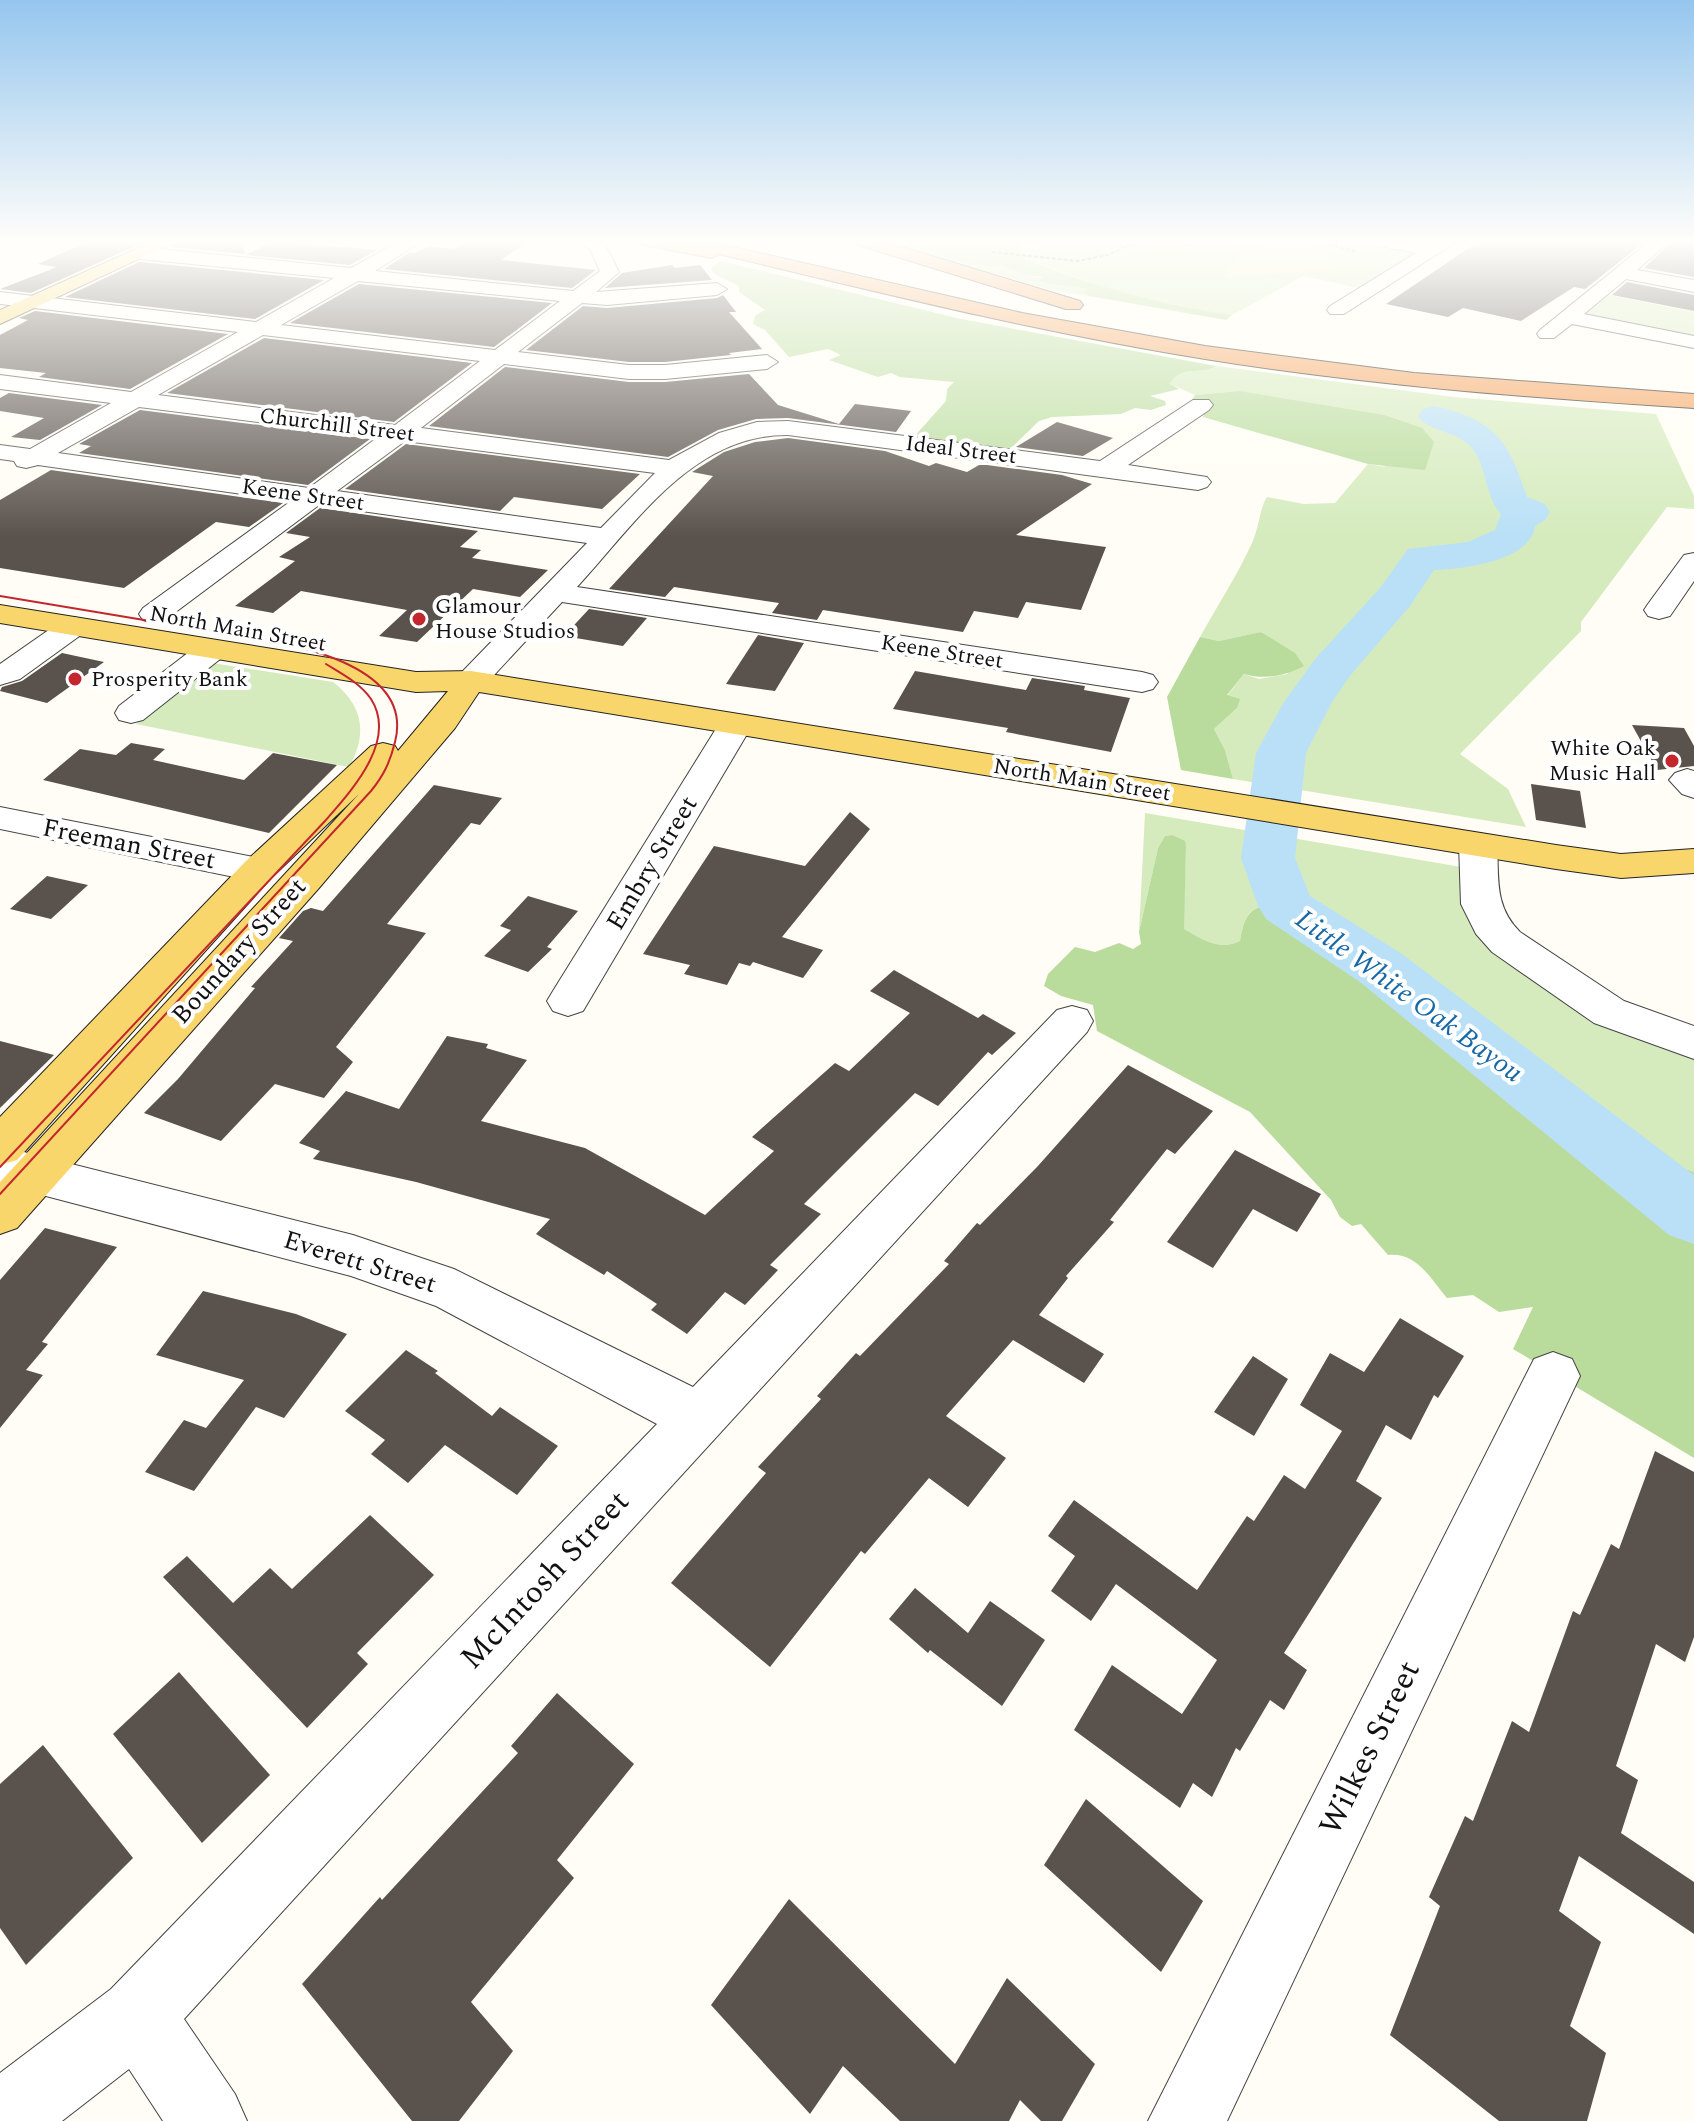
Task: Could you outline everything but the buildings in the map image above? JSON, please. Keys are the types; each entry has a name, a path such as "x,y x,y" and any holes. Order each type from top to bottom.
{"highway":[{"path":"1137,339 1239,357 1438,382 1694,401"},
{"path":"1211,339 1426,367 1694,388"}],"main road":[{"name":"North Main Street","path":"0,590 450,666 471,681"},
{"name":"North Main Street","path":"0,614 416,682 471,681 1621,866 1694,861"},
{"name":"Boundary Street","path":"0,1214 12,1162 258,870 424,715 471,681"},
{"name":"Boundary Street","path":"12,1162 305,879 443,721 471,681"}],"street":[{"path":"0,476 243,339"},
{"path":"342,339 649,373 767,362"},
{"path":"154,614 523,339"},
{"name":"Churchill Street","path":"0,382 674,468"},
{"path":"1107,468 1201,405"},
{"name":"Ideal Street","path":"724,441 749,431 780,427 1198,482"},
{"name":"Boundary Street","path":"471,681 674,468 691,455 724,441"},
{"name":"Keene Street","path":"0,452 606,537"},
{"path":"1659,610 1694,561"},
{"name":"Keene Street","path":"553,592 1142,682"},
{"path":"0,675 9,672 74,626"},
{"path":"0,647 37,653"},
{"path":"131,713 213,649"},
{"name":"Embry Street","path":"568,1001 736,724"},
{"name":"Freeman Street","path":"0,818 258,870"},
{"path":"1478,844 1481,904 1490,925 1506,942 1609,1012 1694,1043"},
{"name":"McIntosh Street","path":"0,2121 137,2015 1072,1021"},
{"name":"Everett Street","path":"12,1162 353,1256 454,1291 698,1417"},
{"name":"Wilkes Street","path":"1187,2121 1553,1376"},
{"path":"137,2015 208,2121"}],"green space":[{"path":"773,339 1069,339 1216,366 1180,374 1170,384 1179,389 1150,396 1165,401 1166,405 1151,410 1135,408 1121,414 1052,417 1039,421 1009,450 912,439 946,401 947,389 954,382 900,377 891,373 878,377 829,360 841,355 828,349 789,357"},
{"path":"1216,366 1453,397 1656,414 1694,496 1694,509 1667,507 1581,622 1581,631 1460,754 1508,789 1526,827 1233,779 1225,750 1214,729 1237,708 1227,696 1244,674 1259,679 1288,674 1262,632 1219,641 1200,637 1252,543 1265,501 1267,497 1304,504 1335,503 1368,464 1386,467 1239,391 1195,395 1170,384 1179,374"},
{"path":"1239,391 1384,415 1422,428 1434,442 1425,470 1368,464 1203,417 1206,405 1190,403 1195,395"},
{"path":"1261,632 1295,653 1304,666 1275,676 1244,674 1227,695 1240,699 1237,708 1214,729 1225,750 1233,779 1181,770 1167,697 1200,637 1219,641"},
{"path":"212,663 333,682 351,700 359,721 359,743 349,767 136,724"},
{"path":"1145,813 1467,868 1474,915 1694,1049 1694,1172 1686,1169 1631,1170 1585,1136 1539,1110 1523,1089 1490,1071 1478,1056 1485,1045 1449,1016 1451,1003 1408,985 1396,974 1397,970 1361,961 1336,948 1309,931 1282,903 1256,908 1251,912 1244,922 1240,941 1232,944 1211,943 1183,929 1186,847 1172,835 1165,836 1158,848 1139,932"},
{"path":"1172,835 1185,841 1186,847 1184,929 1211,943 1232,944 1240,941 1244,922 1252,912 1263,906 1282,903 1309,931 1335,948 1360,961 1397,969 1396,975 1403,981 1451,1005 1456,1012 1450,1017 1478,1032 1485,1045 1478,1056 1490,1071 1523,1089 1539,1110 1585,1136 1631,1170 1686,1169 1694,1172 1694,1458 1513,1349 1533,1307 1499,1312 1473,1295 1447,1298 1415,1262 1398,1255 1388,1255 1361,1224 1352,1226 1340,1217 1331,1200 1250,1112 1097,1031 1093,1005 1061,996 1044,986 1048,974 1075,947 1095,952 1119,943 1133,949 1141,944 1139,932 1158,848 1165,836"}],"waterway":[{"name":"Little White Oak Bayou","path":"1435,416 1462,425 1481,437 1494,455 1511,503 1531,512 1516,520 1514,535 1492,547 1458,556 1422,558 1395,597 1332,668 1308,702 1281,753 1268,858 1286,906 1381,968 1694,1215"}],"tram line":[{"path":"0,596 242,635 319,653 353,667 380,686 395,711 393,749 383,774 371,791 0,1194"},
{"path":"0,1167 325,821 358,780 375,748 379,732 378,715 362,688 326,664"}],"place":[{"name":"Glamour House Studios","path":"419,619"},
{"name":"Prosperity Bank","path":"75,679"},
{"name":"White Oak Music Hall","path":"1672,761"}]}
